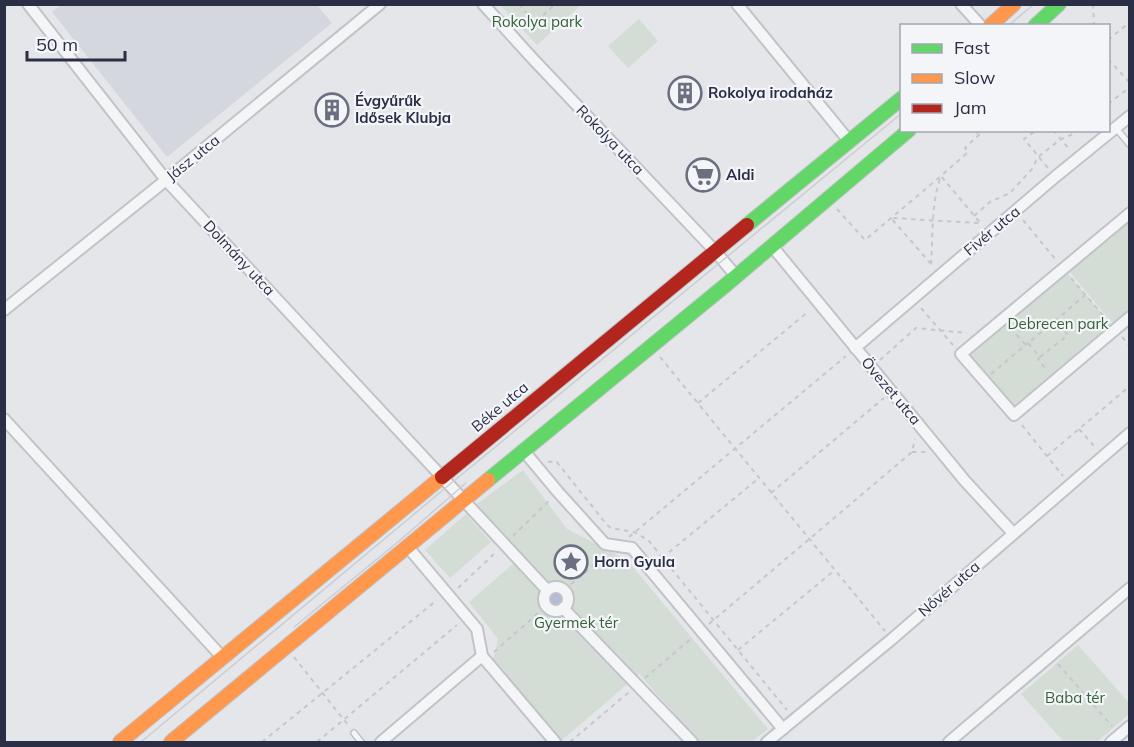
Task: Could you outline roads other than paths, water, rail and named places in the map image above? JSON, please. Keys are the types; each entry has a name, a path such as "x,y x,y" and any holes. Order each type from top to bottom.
{"main road":[{"path":"992,24 1014,4"},
{"path":"1037,24 1059,4"},
{"name":"Béke utca","path":"120,742 900,100"},
{"path":"171,742 736,276 907,132"}],"street":[{"name":"Dolmány utca","path":"28,4 166,180 547,590"},
{"name":"Jász utca","path":"4,310 380,4"},
{"name":"Rokolya utca","path":"483,4 715,250 736,276"},
{"path":"737,4 849,141"},
{"path":"961,4 979,24"},
{"name":"Fivér utca","path":"1110,131 1130,116"},
{"name":"Fivér utca","path":"855,348 1109,132"},
{"path":"1130,213 961,354 1014,415 1130,317"},
{"name":"Övezet utca","path":"772,246 965,481 1013,533"},
{"path":"4,418 222,657"},
{"name":"Nővér utca","path":"767,742 892,639 1130,433"},
{"path":"524,450 605,544 632,548 783,729"},
{"path":"407,546 477,629 484,658 555,742"},
{"path":"555,587 564,590 568,599 563,608 552,610 546,606 544,596 547,590 555,587"},
{"path":"949,742 1130,588"},
{"path":"563,608 692,742"},
{"path":"381,742 484,658"},
{"path":"1111,742 1130,726"}],"lane":[{"path":"1115,127 1130,145"},
{"path":"354,733 361,742"}],"water":[{"path":"552,590 560,590 565,595 563,606 552,608 547,603 547,595"}],"tram line":[{"path":"1010,24 1034,4"},
{"path":"141,742 449,485 900,115"},
{"path":"294,627 466,483"}],"place":[{"name":"Rokolya irodaház","path":"685,93"},
{"name":"Évgyűrűk Idősek Klubja","path":"332,110"},
{"name":"Aldi","path":"703,175"},
{"name":"Horn Gyula","path":"571,562"}],"park label":[{"name":"Rokolya park","path":"537,22"},
{"name":"Debrecen park","path":"1058,324"},
{"name":"Gyermek tér","path":"576,623"},
{"name":"Baba tér","path":"1075,698"}]}
